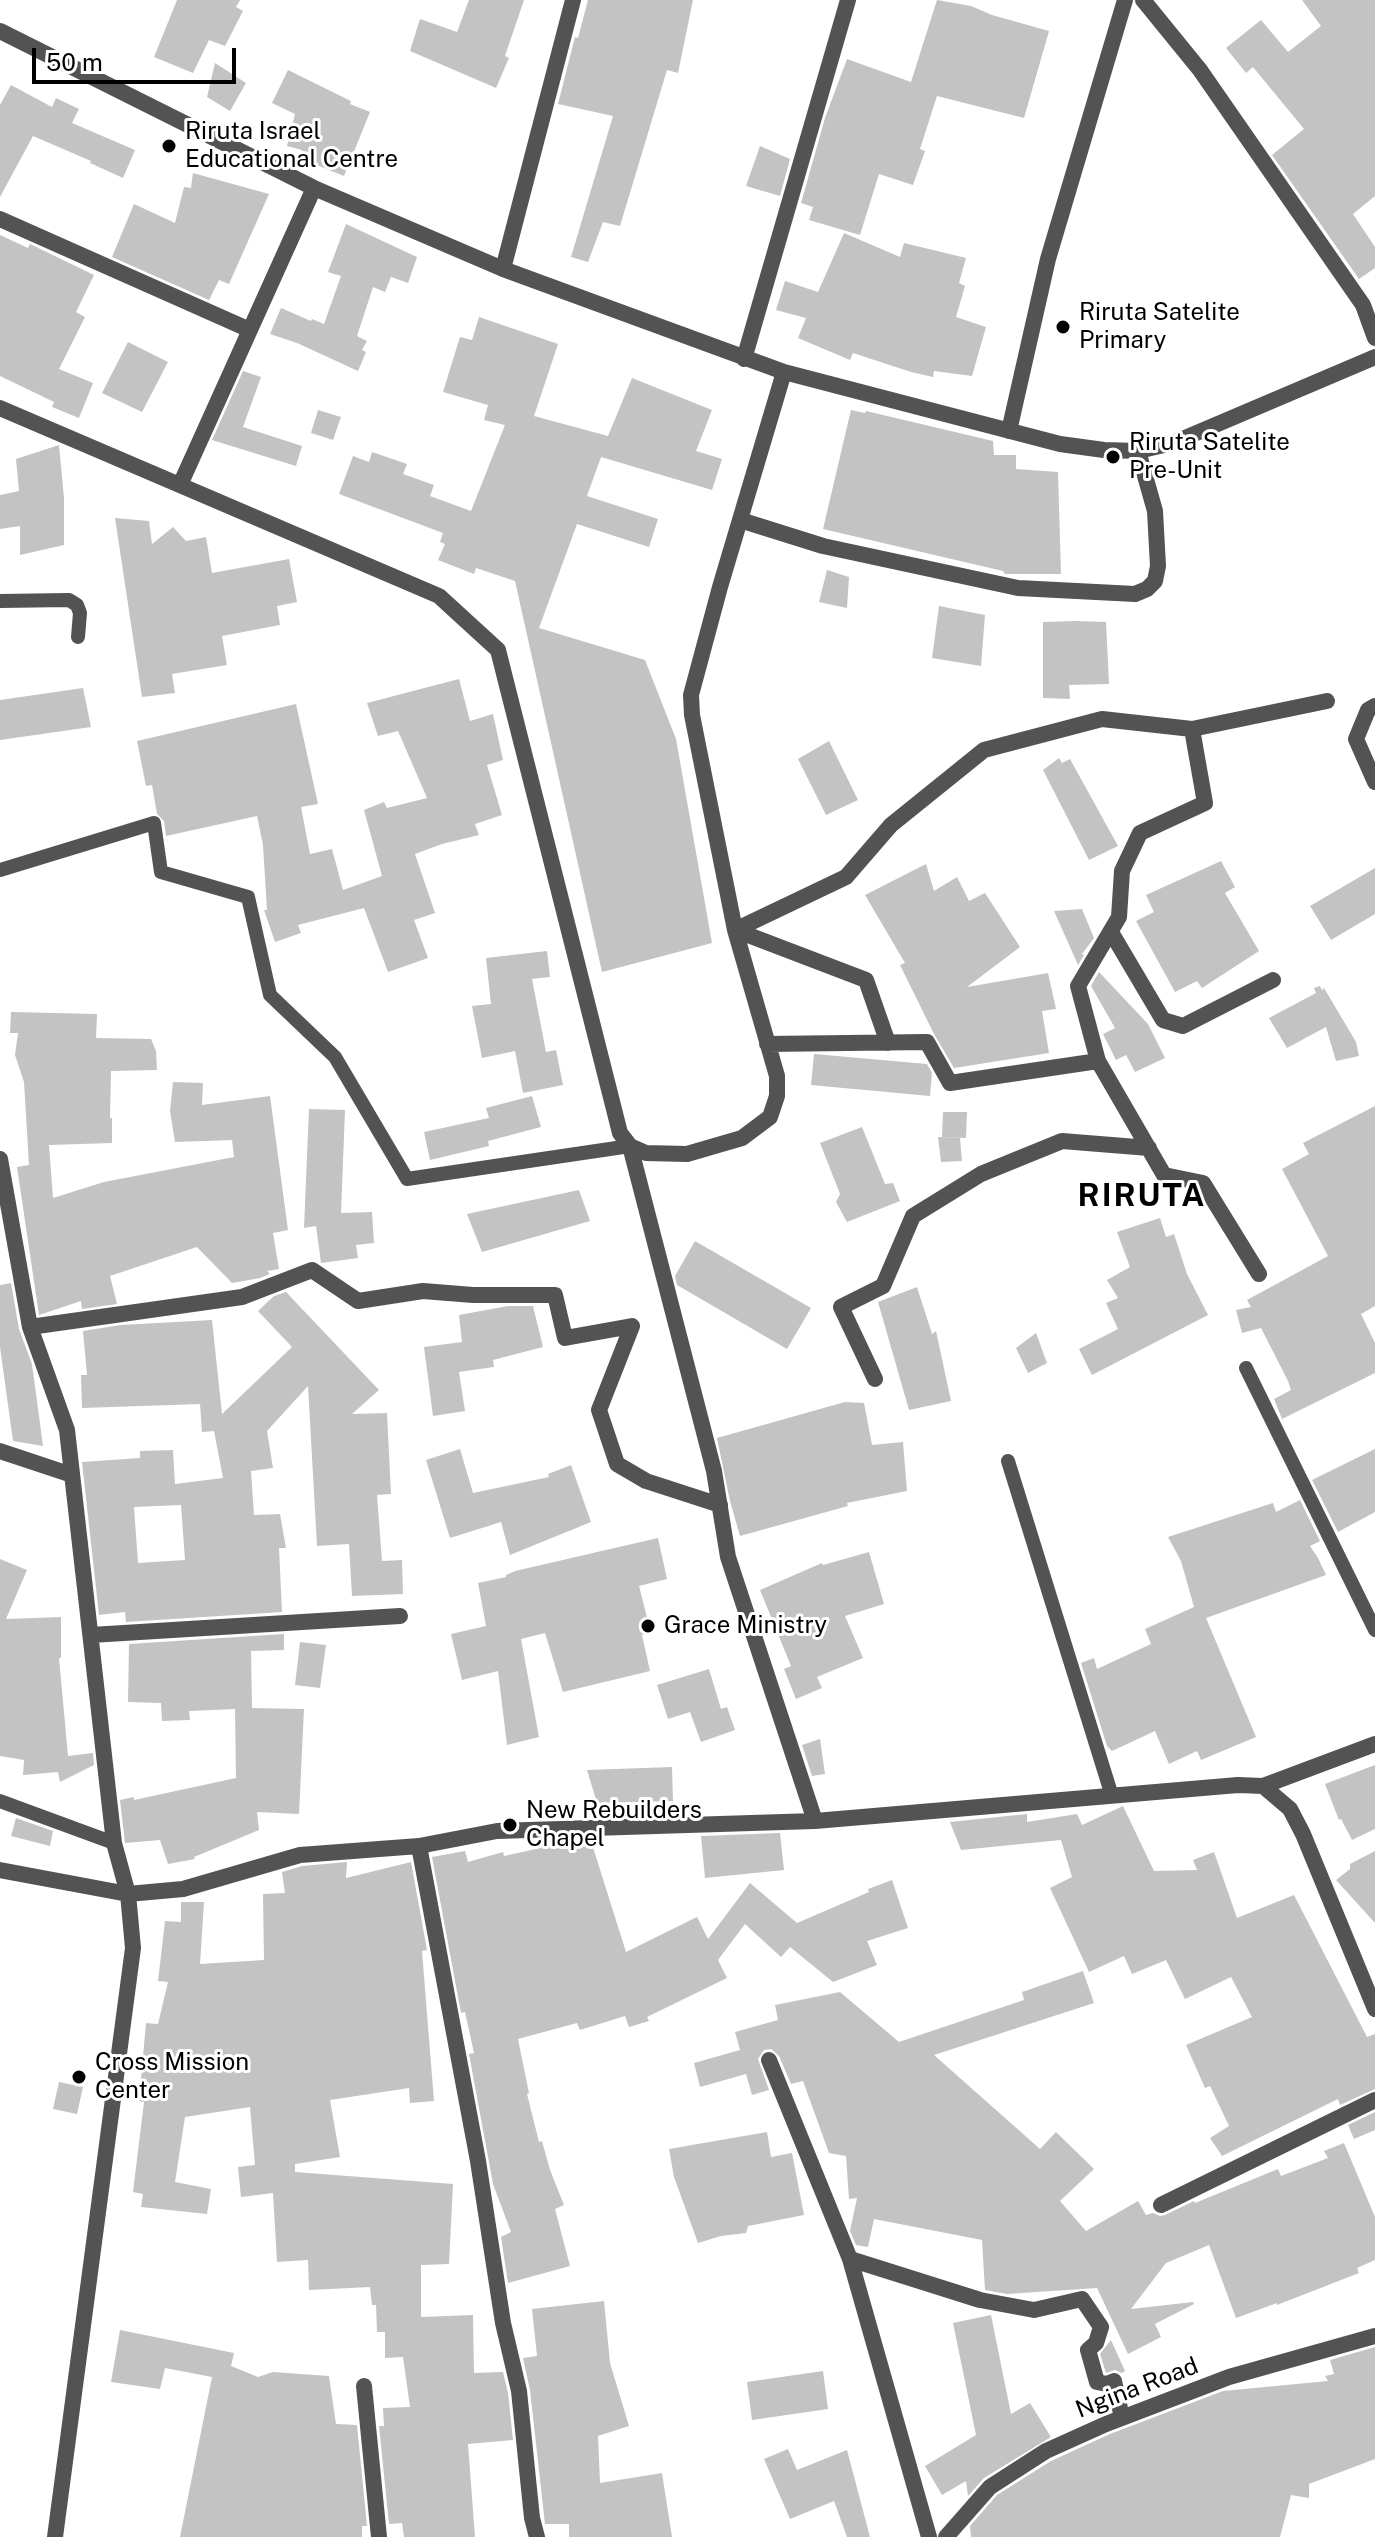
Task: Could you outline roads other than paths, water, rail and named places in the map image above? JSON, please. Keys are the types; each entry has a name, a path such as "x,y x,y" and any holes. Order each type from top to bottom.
{"street":[{"path":"503,269 573,0"},
{"path":"744,359 848,0"},
{"path":"1009,431 1048,259 1125,0"},
{"path":"1143,0 1200,70 1363,305 1375,338"},
{"path":"0,31 314,188 503,269 784,372 1060,444 1138,451 1173,443 1375,357"},
{"path":"180,485 314,188"},
{"path":"0,219 250,330"},
{"path":"630,1146 646,1153 687,1154 742,1138 770,1117 777,1096 777,1076 735,930 692,715 691,695 784,372"},
{"path":"0,408 439,596 498,650 620,1133 630,1146 714,1471 728,1557 815,1821"},
{"path":"740,520 823,546 1018,588 1135,594 1155,581 1158,566 1155,511 1138,451"},
{"path":"735,930 846,877 891,825 984,750 1102,719 1192,729 1327,701"},
{"path":"1375,706 1368,710 1356,739 1375,782"},
{"path":"1192,729 1205,803 1140,833 1122,871 1119,917 1078,986 1098,1061 1164,1175 1203,1183 1259,1274"},
{"path":"735,930 866,980 888,1043"},
{"path":"1111,932 1163,1020 1183,1026 1273,980"},
{"path":"767,1044 927,1042 950,1083 1098,1061"},
{"path":"875,1379 841,1307 883,1286 913,1216 981,1174 1062,1141 1149,1148"},
{"path":"0,1159 30,1327 67,1430 114,1843 128,1894 133,1948 55,2537"},
{"path":"30,1327 242,1297 312,1270 358,1301 423,1291 473,1295 555,1295 565,1338 632,1326 599,1410 617,1464 646,1481 720,1505"},
{"path":"0,1451 72,1475"},
{"path":"91,1635 400,1616"},
{"path":"0,1870 128,1894 183,1889 300,1855 419,1846 497,1831 815,1821 1238,1785 1263,1786 1375,1744"},
{"path":"1263,1786 1290,1809 1303,1834 1375,2009"},
{"path":"419,1846 478,2161 503,2323 519,2391 532,2518 537,2537"},
{"path":"769,2060 850,2259 929,2537"},
{"path":"1161,2205 1375,2100"},
{"path":"850,2259 980,2300 1034,2310 1082,2299 1101,2327 1096,2343 1088,2350 1097,2382 1107,2384 1114,2381 1122,2418"},
{"name":"Ngina Road","path":"946,2537 990,2487 1046,2451 1229,2377 1375,2336"},
{"path":"364,2386 379,2537"}],"lane":[{"path":"0,601 69,600 77,605 80,613 78,637"},
{"path":"0,870 154,823 161,872 248,897 270,995 335,1057 407,1179 630,1146"},
{"path":"1246,1368 1375,1630"},
{"path":"1008,1461 1112,1796"},
{"path":"0,1801 114,1843"}],"place":[{"name":"Riruta Israel Educational Centre","path":"169,146"},
{"name":"Riruta Satelite Primary","path":"1063,327"},
{"name":"Riruta Satelite Pre-Unit","path":"1113,457"},
{"name":"Grace Ministry","path":"648,1626"},
{"name":"New Rebuilders Chapel","path":"510,1825"},
{"name":"Cross Mission Center","path":"79,2077"}],"district":[{"name":"RIRUTA","path":"1142,1196"}]}
